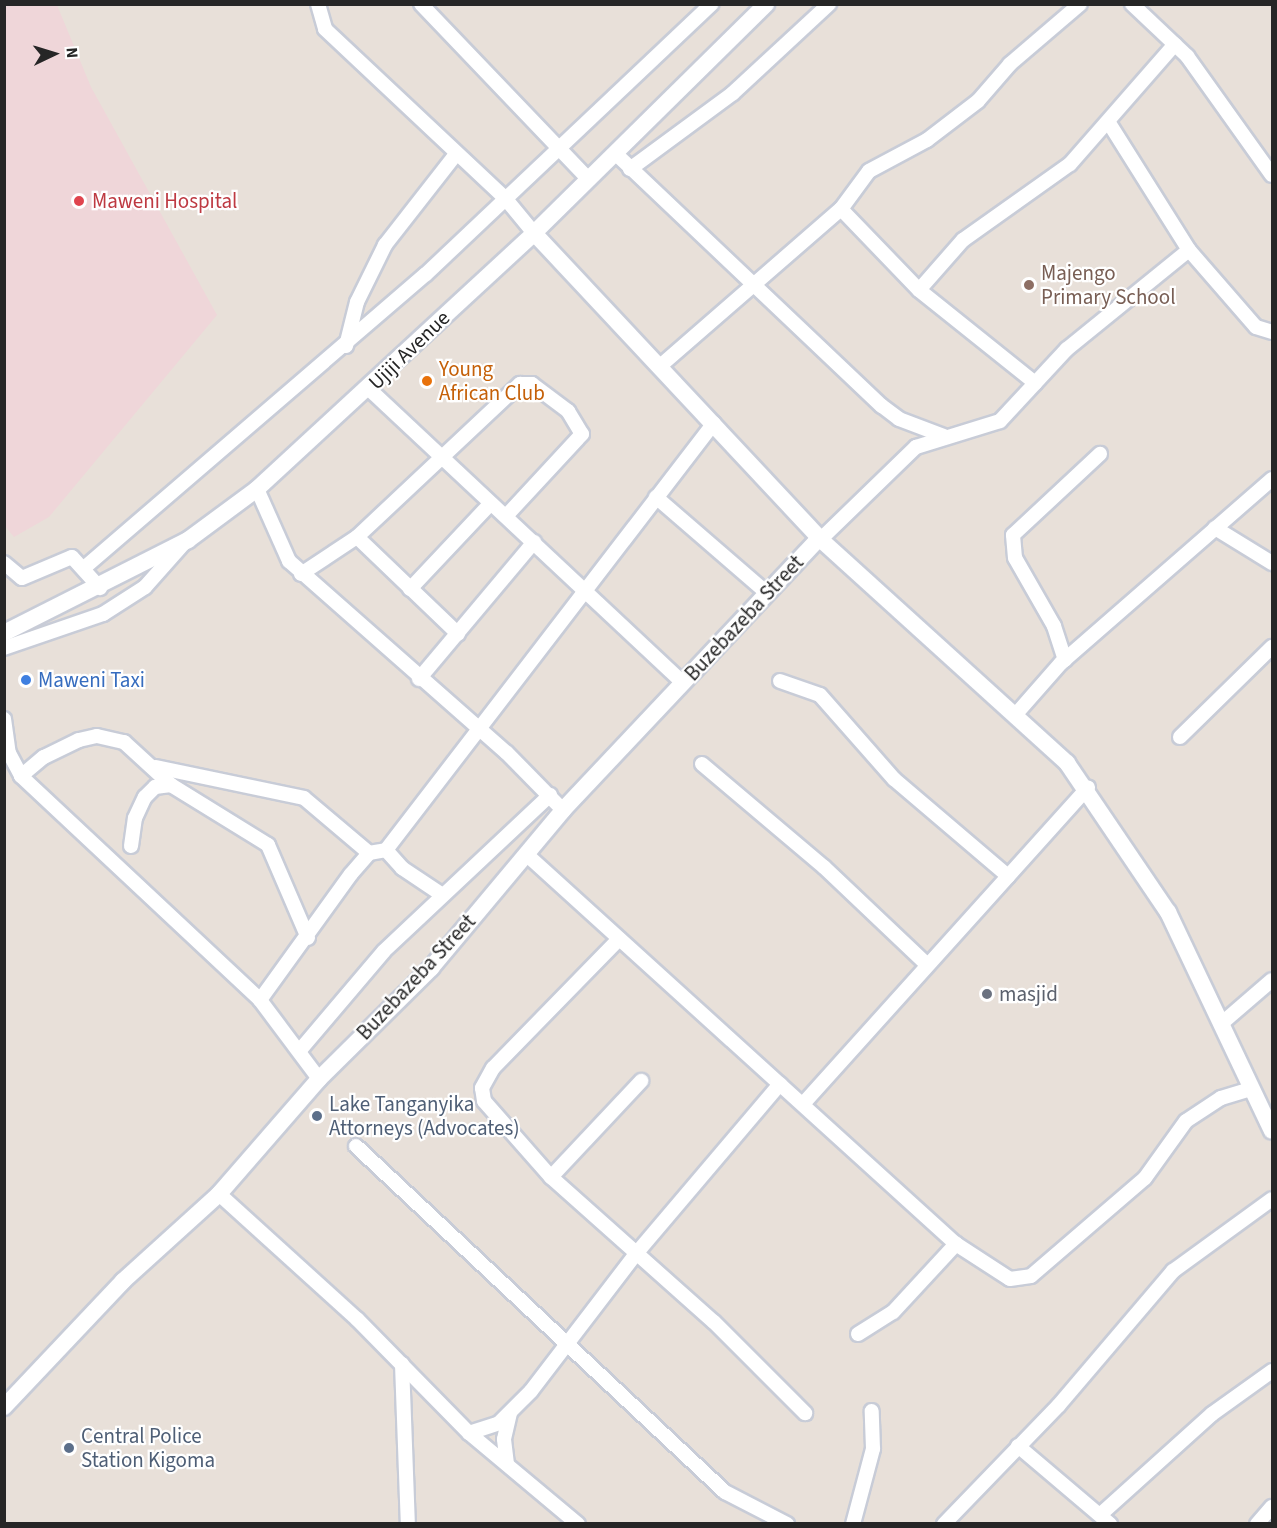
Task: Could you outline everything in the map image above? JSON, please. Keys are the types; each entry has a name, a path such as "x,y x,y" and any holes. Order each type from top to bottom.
{"street":[{"path":"318,4 325,29 505,198 534,233 659,368 714,423 821,538 1017,713 1088,788 1168,912 1272,1131"},
{"path":"421,4 554,149 588,179"},
{"path":"84,568 270,403 346,346 505,198 554,149 712,4"},
{"name":"Ujiji Avenue","path":"4,633 100,588 188,540 257,489 369,389 534,233 766,4"},
{"path":"630,169 733,93 829,4"},
{"path":"659,368 754,288 801,239 841,209 869,171 927,140 978,101 1010,64 1080,4"},
{"path":"1132,4 1175,44 1272,175"},
{"path":"919,290 963,240 1070,164 1109,123 1175,44"},
{"path":"1109,123 1189,250 1256,327 1272,332"},
{"path":"346,346 357,302 385,245 456,154"},
{"path":"616,154 754,288 891,413 946,436"},
{"path":"841,209 919,290 1035,383"},
{"path":"821,538 916,447 946,436 984,430 1000,421 1035,383 1124,299 1189,250"},
{"path":"302,574 357,537 444,460 520,384 532,384 568,411 581,428 579,441 506,516"},
{"path":"369,389 683,682"},
{"path":"260,1000 369,854 386,850 582,589 714,423"},
{"path":"1065,660 1054,626 1015,558 1013,535 1100,454"},
{"path":"1017,713 1065,660 1272,479"},
{"path":"257,489 280,548 302,574 550,795 563,810"},
{"path":"656,497 767,593"},
{"path":"410,589 490,504"},
{"path":"1215,528 1272,563"},
{"path":"357,537 458,634"},
{"name":"Buzebazeba Street","path":"4,1407 123,1281 219,1194 319,1079 431,968 563,810 821,538"},
{"path":"4,648 103,614 145,587 188,540"},
{"path":"419,679 534,542"},
{"path":"7,570 31,577 68,557 84,568 100,588"},
{"path":"1180,737 1272,647"},
{"path":"780,681 820,695 894,778 1008,876"},
{"path":"4,719 9,753 21,776 260,1000 301,1049 319,1079"},
{"path":"21,776 62,746 97,736 124,742 155,767 171,785 268,845 308,938"},
{"path":"702,764 824,867 925,963"},
{"path":"155,767 304,798 369,854"},
{"path":"131,846 135,818 145,798 155,787 171,785"},
{"path":"803,1104 925,963 1088,788"},
{"path":"301,1049 441,894 550,795"},
{"path":"386,850 402,868 441,894"},
{"path":"526,854 956,1244 1003,1275 1021,1280 1031,1276 1145,1179 1186,1121 1221,1098 1251,1089"},
{"path":"619,939 550,1004 493,1068 482,1088 490,1113 551,1177 635,1255 714,1322 805,1413"},
{"path":"1221,1024 1272,980"},
{"path":"551,1177 641,1081"},
{"path":"507,1464 504,1439 510,1414 635,1255 780,1084"},
{"path":"356,1146 565,1346 725,1492 788,1524"},
{"path":"219,1194 402,1364 469,1433 578,1524"},
{"path":"944,1524 1018,1446 1173,1270 1272,1199"},
{"path":"858,1334 893,1312 956,1244"},
{"path":"402,1364 408,1524"},
{"path":"1018,1446 1105,1519 1212,1414 1272,1371"},
{"path":"853,1524 873,1449 872,1411"},
{"path":"469,1433 510,1414"},
{"path":"1257,1524 1272,1507"}],"shaded area":[{"name":"Maweni Hospital","path":"4,5 57,5 91,87 217,315 49,517 14,537 4,525"}],"place":[{"name":"Maweni Hospital","path":"79,201"},
{"name":"Majengo Primary School","path":"1029,285"},
{"name":"Young African Club","path":"427,381"},
{"name":"Maweni Taxi","path":"26,680"},
{"name":"masjid","path":"987,994"},
{"name":"Lake Tanganyika Attorneys (Advocates)","path":"317,1116"},
{"name":"Central Police Station Kigoma","path":"69,1448"}]}
